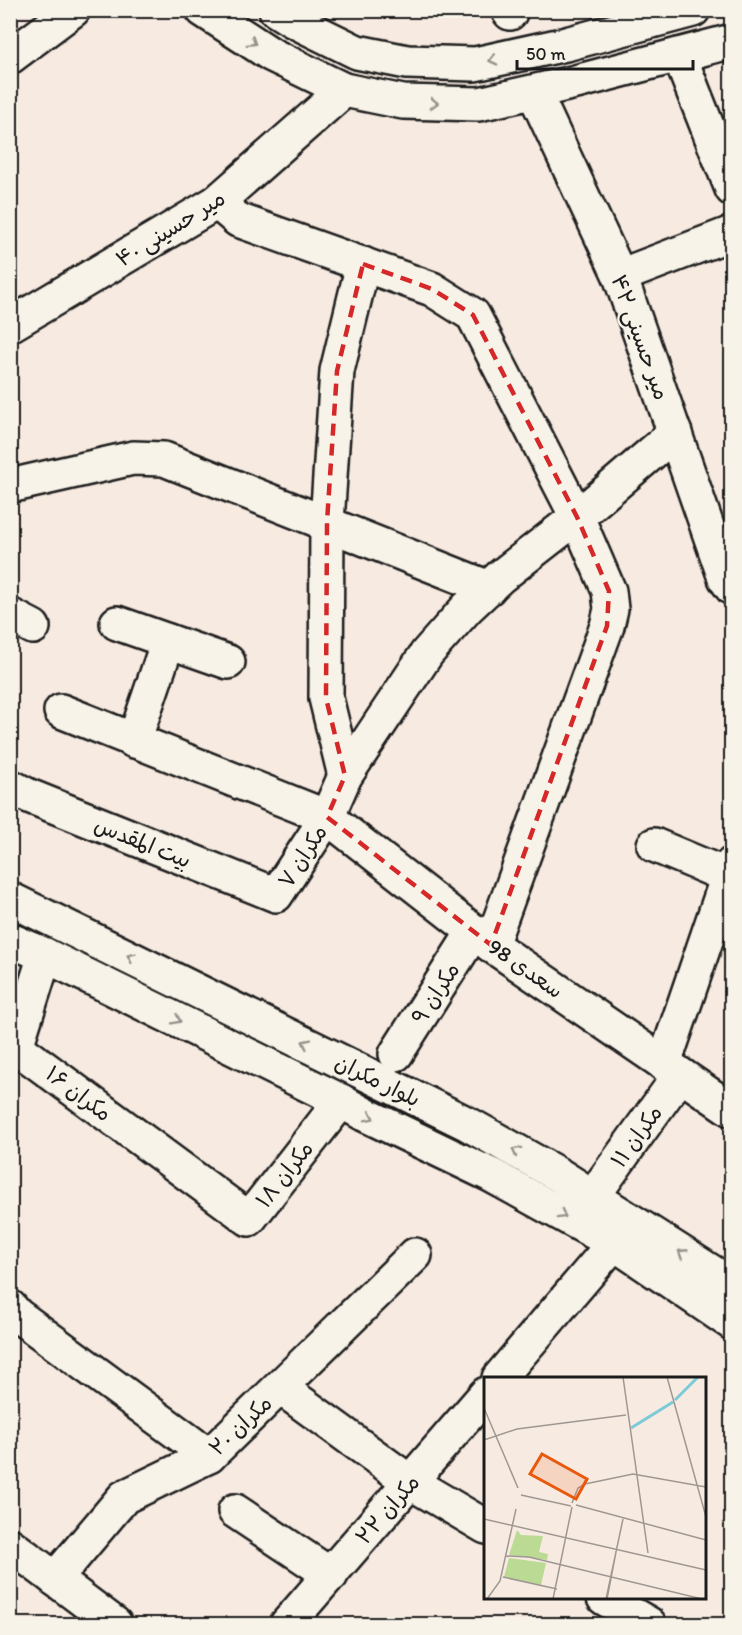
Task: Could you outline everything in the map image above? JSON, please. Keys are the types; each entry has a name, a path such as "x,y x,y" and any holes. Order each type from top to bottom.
{"street":[{"path":"10,57 73,10"},
{"path":"203,10 273,55 344,90 403,102 479,104 732,41"},
{"path":"276,10 291,20 357,52 407,62 475,64 566,44 693,10"},
{"path":"679,55 732,189"},
{"name":"میر حسینی ۴۰","path":"10,326 217,202 344,90"},
{"name":"میر حسینی ۴۲","path":"534,92 620,276 725,578 732,588"},
{"name":"مکران ۹","path":"217,202 238,220 432,289 473,315 577,518 609,591 611,609 603,637 482,938 396,1054"},
{"path":"620,276 732,233"},
{"path":"345,776 326,698 327,522 337,371 363,264"},
{"name":"مکران ۷","path":"276,895 327,817 345,776 427,653 467,608 489,588 577,518 675,433"},
{"path":"10,486 133,458 164,459 489,588"},
{"path":"117,623 228,662"},
{"path":"134,741 168,641"},
{"name":"سعدی 98","path":"61,711 327,817 482,938 732,1110"},
{"name":"بیت المقدس","path":"10,786 29,796 276,895"},
{"path":"654,845 730,870 672,1069"},
{"name":"بلوار مکران","path":"10,899 468,1124 559,1174 732,1285"},
{"name":"بلوار مکران","path":"10,940 45,955 491,1175 614,1243 732,1323"},
{"name":"مکران ۱۶","path":"45,955 16,1047 132,1133"},
{"name":"مکران ۱۱","path":"593,1196 672,1069"},
{"name":"مکران ۱۸","path":"132,1133 249,1219 341,1101"},
{"path":"500,1377 614,1243"},
{"name":"مکران ۲۰","path":"55,1579 124,1497 209,1456 415,1255"},
{"path":"10,1307 16,1315 209,1456"},
{"path":"281,1388 410,1482 484,1526"},
{"name":"مکران ۲۲","path":"287,1624 484,1396"},
{"path":"236,1511 331,1575"},
{"path":"10,1545 115,1624"},
{"path":"605,1599 649,1624"}],"highlighted area":[{"path":"363,264 432,289 473,315 577,517 609,591 607,626 491,945 327,817 345,776 326,698 327,522 337,371"}]}
